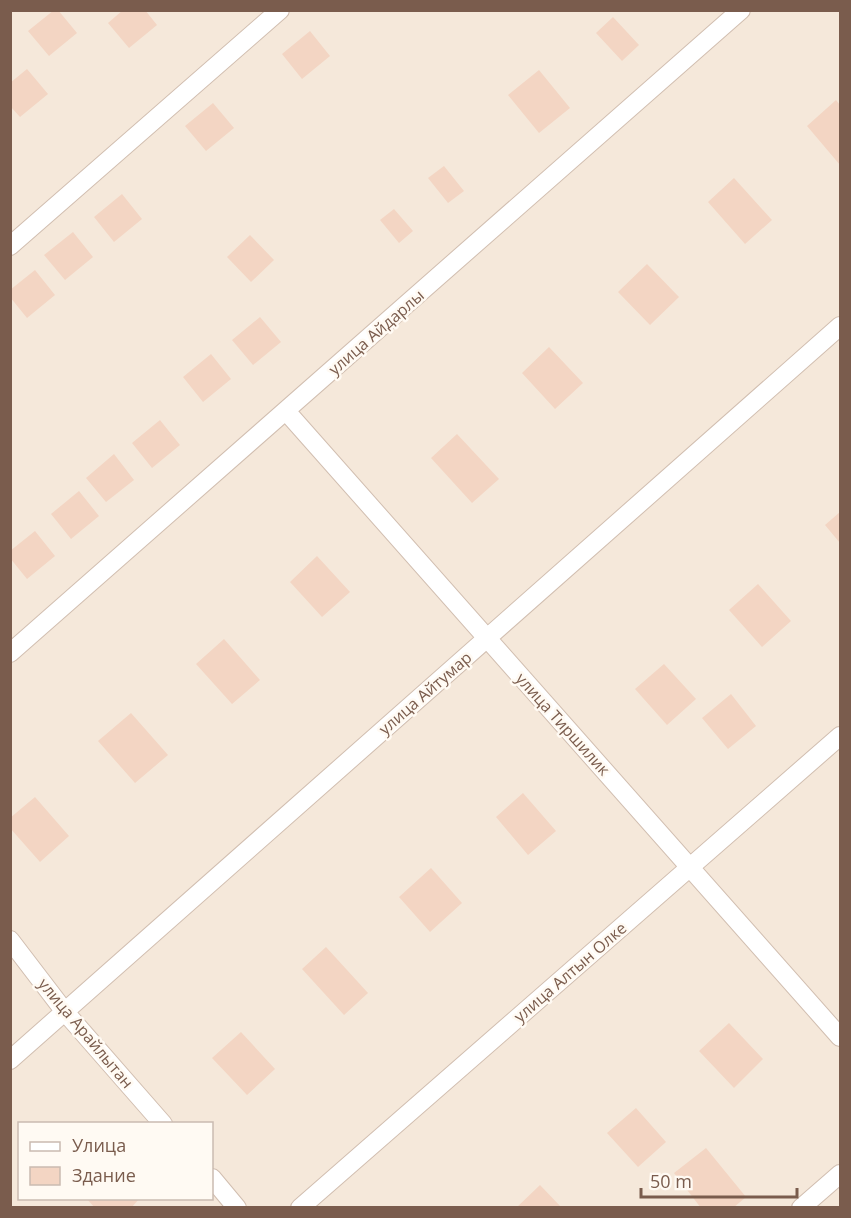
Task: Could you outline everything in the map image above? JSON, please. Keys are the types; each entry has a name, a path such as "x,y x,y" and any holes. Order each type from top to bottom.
{"street":[{"path":"10,246 280,10"},
{"name":"улица Айдарлы","path":"10,653 741,10"},
{"name":"улица Айтумар","path":"10,1060 840,326"},
{"name":"улица Тиршилик","path":"286,411 840,1037"},
{"name":"улица Алтын Олке","path":"300,1208 840,736"},
{"name":"улица Арайлытан","path":"10,940 65,1012 162,1122"},
{"path":"801,1208 840,1174"},
{"path":"213,1179 237,1208"}],"shaded area":[{"path":"10,11 840,11 840,1207 11,1207"}],"building":[{"path":"54,10 58,10 77,33 49,56 28,31"},
{"path":"123,10 145,10 157,25 129,48 108,23"},
{"path":"613,17 639,45 622,61 596,33"},
{"path":"310,31 330,56 302,79 282,54"},
{"path":"27,69 48,94 20,117 10,106 10,83"},
{"path":"539,70 570,108 539,133 508,95"},
{"path":"836,100 840,105 840,165 807,126"},
{"path":"213,103 234,128 206,151 185,126"},
{"path":"444,166 464,191 448,203 428,178"},
{"path":"734,178 772,220 745,244 708,202"},
{"path":"122,194 142,219 114,242 94,217"},
{"path":"394,209 413,231 399,243 380,220"},
{"path":"73,232 93,257 65,280 44,255"},
{"path":"250,235 274,260 251,282 227,257"},
{"path":"647,264 679,297 650,325 618,292"},
{"path":"35,270 55,295 27,318 10,297 10,290"},
{"path":"260,317 281,342 253,365 232,340"},
{"path":"549,347 583,383 555,409 522,373"},
{"path":"211,354 231,379 203,402 183,377"},
{"path":"160,420 180,445 152,468 132,443"},
{"path":"457,434 499,479 472,503 431,458"},
{"path":"114,454 134,480 106,502 86,478"},
{"path":"79,491 99,516 71,539 51,514"},
{"path":"840,512 840,543 825,525"},
{"path":"35,531 55,556 27,579 10,558 10,551"},
{"path":"317,556 350,592 322,617 290,582"},
{"path":"758,584 791,621 762,647 729,610"},
{"path":"224,639 260,680 232,704 196,664"},
{"path":"664,664 696,699 667,725 635,689"},
{"path":"731,694 756,726 728,749 702,718"},
{"path":"131,713 168,755 135,783 98,741"},
{"path":"523,793 556,831 528,855 496,817"},
{"path":"35,797 69,836 40,862 10,828 10,818"},
{"path":"431,868 462,903 430,932 399,897"},
{"path":"326,947 368,993 344,1015 302,969"},
{"path":"729,1023 763,1059 734,1088 699,1051"},
{"path":"241,1032 275,1069 247,1095 212,1058"},
{"path":"636,1108 666,1142 638,1167 607,1133"},
{"path":"706,1148 746,1197 733,1208 701,1208 674,1173"},
{"path":"540,1185 562,1208 516,1208"},
{"path":"88,1200 138,1200 131,1208 95,1208"}]}
